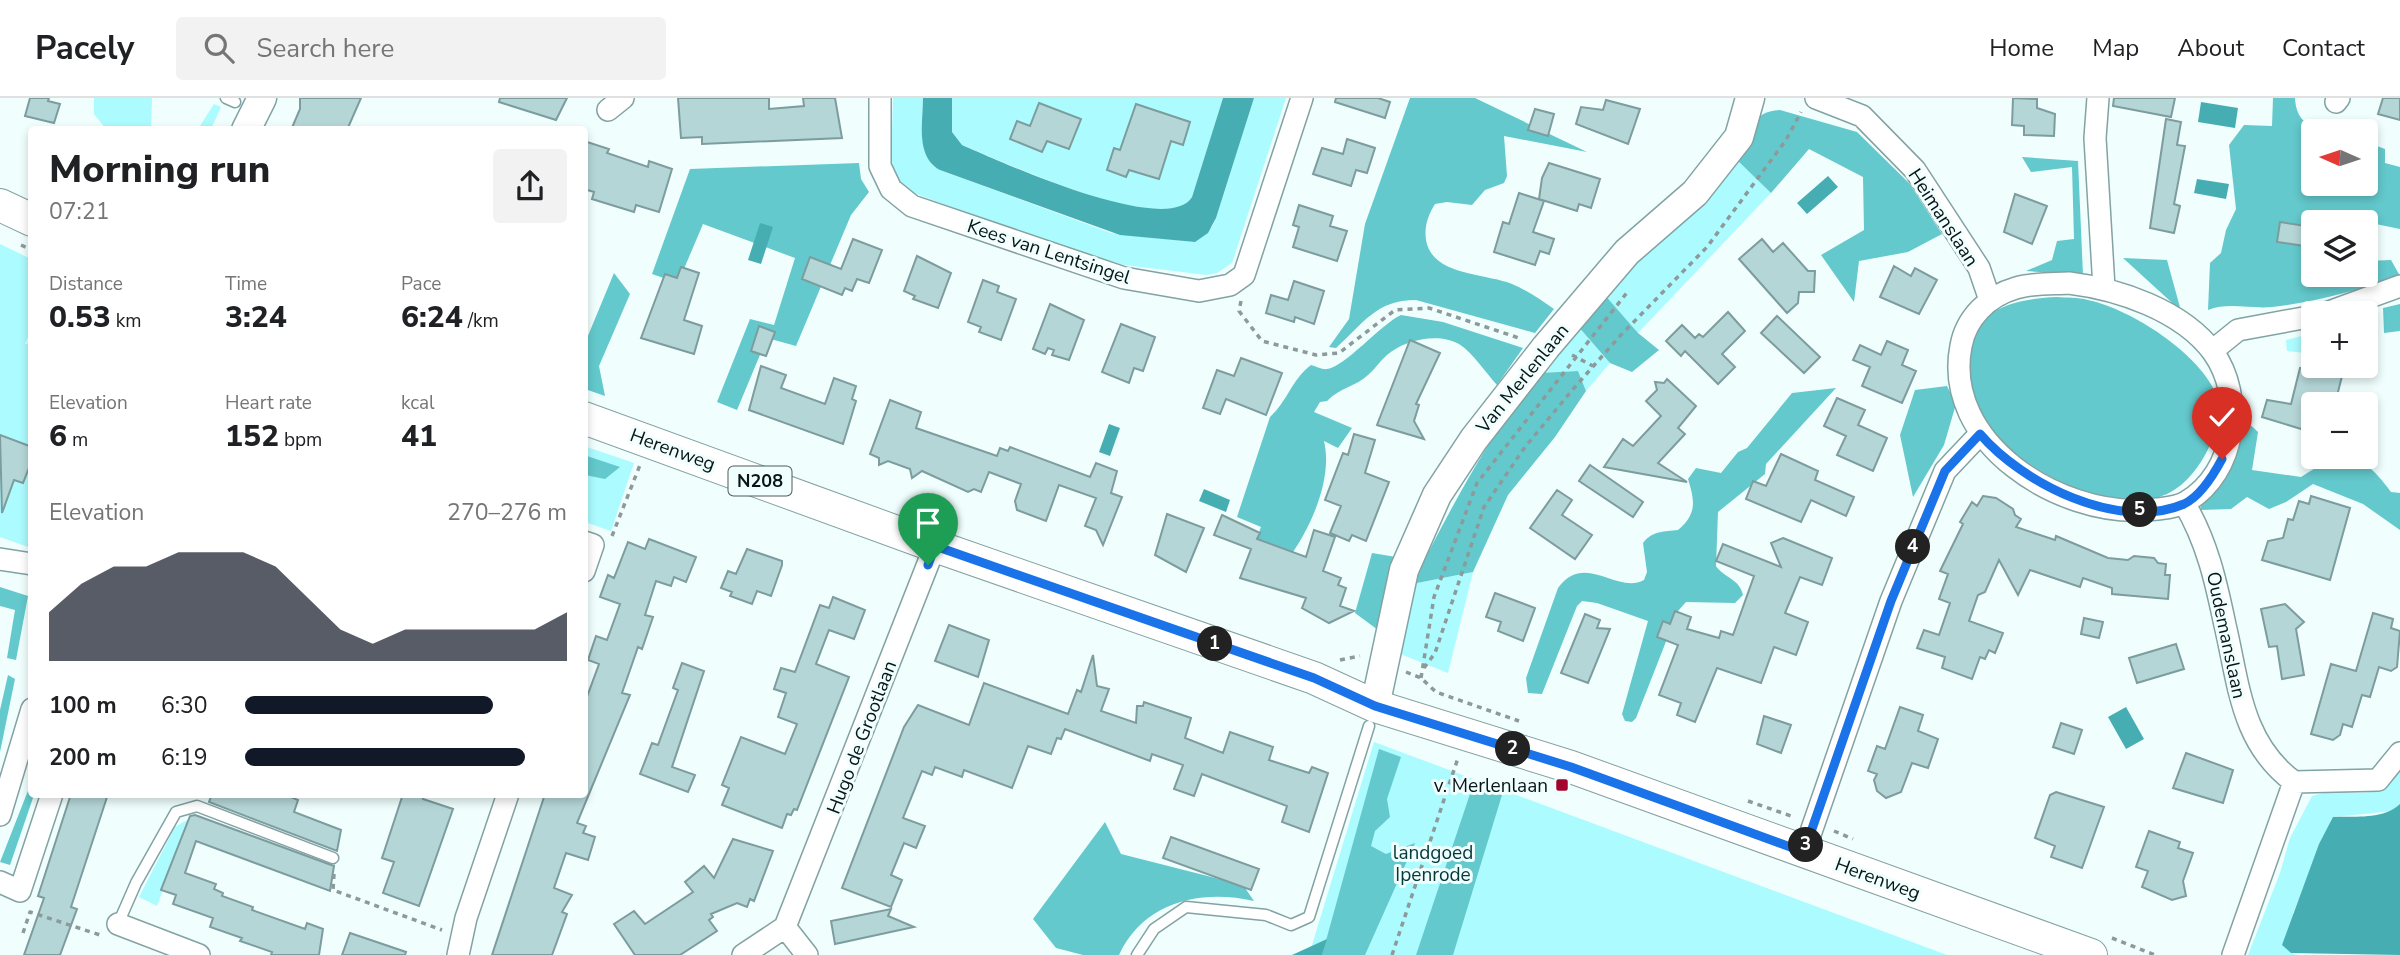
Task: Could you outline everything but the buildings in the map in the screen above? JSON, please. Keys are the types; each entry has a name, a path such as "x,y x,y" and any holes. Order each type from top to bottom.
{"main road":[{"name":"Van Merlenlaan","path":"1375,708 1404,570 1437,495 1474,439 1546,346 1627,252 1695,193 1739,137 1750,98"},
{"path":"241,99 245,126"},
{"path":"0,205 28,218"},
{"name":"Herenweg","path":"588,419 935,546 1314,678 1375,708 1466,733 1571,767 2091,955"}],"street":[{"name":"Kees van Lentsingel","path":"880,98 880,166 891,189 912,206 1124,278 1199,292 1230,285 1244,275"},
{"path":"1244,275 1302,98"},
{"path":"2098,98 2095,138 2104,288"},
{"name":"Heimanslaan","path":"1810,103 1862,116 1915,170 1979,268 1990,300"},
{"path":"2069,283 2104,288 2152,307 2192,331 2212,351 2230,387 2233,427 2215,471 2197,494 2184,503 2137,510 2084,501 2016,469 1980,434 1964,405 1958,372 1963,334 1972,318 1990,300 2028,285 2069,283"},
{"path":"2359,301 2400,286"},
{"path":"2212,351 2238,330 2301,318"},
{"path":"1804,852 1891,601 1945,471 1980,434"},
{"name":"Oudemanslaan","path":"2184,503 2199,527 2210,561 2239,699 2258,741 2275,769 2294,782"},
{"name":"Hugo de Grootlaan","path":"785,927 935,546"},
{"path":"0,559 28,563"},
{"path":"0,815 28,722"},
{"path":"2232,955 2294,782 2378,780 2400,753"},
{"path":"0,882 20,891 51,798"},
{"path":"458,955 466,918 507,798"},
{"path":"118,924 199,955"},
{"path":"743,955 785,927 807,955"}],"lane":[{"path":"1137,955 1154,929 1186,906 1266,915 1291,925 1309,917 1375,708"},
{"path":"118,924 136,883 176,812 197,806 333,858"}],"path":[{"path":"1424,668 1434,653 1484,507 1525,447 1593,366 1707,247 1810,103"},
{"path":"1244,275 1239,311 1262,341 1316,355 1339,353 1395,310 1429,308 1574,355 1593,366"},
{"name":"Van Merlenlaan","path":"1436,692 1421,678 1434,597 1477,483 1574,355 1636,283"},
{"path":"589,544 610,541 644,457"},
{"path":"1392,955 1466,733"},
{"path":"333,858 333,890 444,931 439,943"},
{"path":"23,933 30,912 101,935 118,924"}],"green space":[{"path":"94,98 152,98 151,126 104,126 94,114"},
{"path":"893,98 923,98 924,148 932,164 940,170 1111,233 1195,242 1212,227 1216,218 1254,98 1286,98 1232,263 1217,273 1207,275 1116,264 1082,256 911,192 895,180 891,167"},
{"path":"952,98 1223,98 1192,197 1176,207 1151,209 1082,192 962,145 952,132"},
{"path":"214,104 221,107 212,126 200,126"},
{"path":"1736,159 1771,193 1638,333 1604,294"},
{"path":"0,244 28,258 28,337 25,344 28,344 28,547 0,537"},
{"path":"1577,325 1610,363 1586,391 1578,371 1539,373"},
{"path":"2301,336 2301,353 2287,351 2286,340"},
{"path":"588,447 634,463 611,531 588,523"},
{"path":"1473,572 1448,673 1393,651 1412,584"},
{"name":"landgoed Ipenrode","path":"1374,742 1947,955 1309,955"},
{"path":"2400,768 2400,804 2393,811 2333,817 2293,913 2291,953 2297,955 2248,955 2280,873 2290,838 2312,796 2326,792 2371,792 2391,781"},
{"path":"189,819 157,906 139,897 175,827"}],"shaded area":[{"path":"923,98 952,98 952,132 962,145 1082,192 1118,203 1151,208 1176,207 1192,197 1223,98 1254,98 1216,218 1208,233 1195,242 1120,235 940,170 932,164 924,147"},
{"path":"1410,98 1475,98 1587,152 1504,136 1507,176 1504,183 1485,190 1472,205 1447,202 1435,204 1427,221 1426,240 1430,252 1438,261 1461,271 1512,284 1554,309 1535,333 1416,300 1402,301 1380,309 1336,348 1329,347 1349,319 1365,224"},
{"path":"2273,98 2295,98 2302,119 2301,196 2378,196 2378,146 2385,149 2385,163 2400,167 2400,229 2378,224 2378,210 2301,210 2301,287 2365,287 2272,307 2223,306 2208,310 2210,263 2221,253 2226,230 2236,209 2229,145 2244,125 2272,126"},
{"path":"2201,102 2238,108 2235,128 2198,122"},
{"path":"1780,110 1857,132 1909,183 1942,234 1908,252 1859,261 1854,302 1821,255 1864,230 1863,177 1809,149 1771,193 1736,159 1756,120 1770,111"},
{"path":"2022,157 2078,161 2083,275 2026,271 2052,260 2057,241 2074,239 2072,167 2031,172"},
{"path":"859,163 861,179 869,192 851,215 796,346 767,338 737,410 717,402 750,319 774,325 795,258 703,224 678,283 652,274 690,169"},
{"path":"1828,176 1838,187 1807,214 1797,203"},
{"path":"2197,179 2229,184 2226,199 2194,193"},
{"path":"760,223 773,227 761,264 748,260"},
{"path":"2123,258 2167,260 2181,311"},
{"path":"2391,260 2400,276 2378,283 2378,261"},
{"path":"614,273 630,294 599,366 605,396 588,390 588,336"},
{"path":"1604,294 1638,333 1659,350 1632,372 1610,363 1577,325"},
{"path":"2057,297 2080,298 2105,305 2143,323 2180,350 2209,380 2219,402 2215,432 2199,465 2175,490 2143,500 2116,499 2088,493 2033,466 2009,448 1974,410 1970,395 1968,357 1971,340 1978,326 1989,315 2003,307"},
{"path":"2400,304 2400,331 2384,333 2383,308"},
{"path":"1401,315 1443,322 1523,348 1497,385 1459,344 1451,340 1422,339 1402,345 1387,355 1363,379 1327,401 1320,402 1314,412 1352,428 1338,448 1324,441 1326,456 1323,487 1312,517 1289,558 1251,554 1261,527 1237,517 1270,417 1311,365 1325,369 1335,366"},
{"path":"1578,371 1586,391 1555,437 1508,495 1473,572 1412,584 1486,449 1539,373"},
{"path":"1947,386 1956,404 1944,445 1913,497 1900,435 1915,390"},
{"path":"1836,388 1766,464 1765,474 1718,512 1716,566 1739,585 1743,595 1735,603 1686,602 1678,611 1636,718 1632,722 1625,721 1622,714 1648,621 1597,603 1582,601 1577,606 1542,694 1528,693 1526,678 1558,588 1568,578 1579,573 1590,573 1623,582 1644,580 1647,572 1643,543 1655,534 1678,530 1689,518 1693,501 1688,479 1696,468 1721,473 1738,452 1747,448 1792,393"},
{"path":"2241,416 2258,432 2252,470 2301,477 2313,469 2371,469 2391,492 2400,493 2400,530 2363,504 2313,484 2286,502 2269,509 2247,497 2231,509 2200,510 2204,494"},
{"path":"1109,424 1120,428 1110,456 1099,452"},
{"path":"588,456 620,467 605,479 588,476"},
{"path":"1204,489 1230,500 1226,512 1199,501"},
{"path":"1372,553 1396,557 1378,630 1355,613"},
{"path":"0,587 28,596 16,660 7,658 15,610 0,606"},
{"path":"8,675 15,679 0,752 0,710"},
{"path":"2126,707 2144,739 2126,749 2108,717"},
{"path":"1379,749 1401,757 1387,799 1390,817 1375,831 1371,846 1386,854 1415,843 1365,955 1322,955"},
{"path":"1473,785 1502,795 1453,955 1416,955"},
{"path":"28,791 28,798 33,798 10,865 0,862"},
{"path":"2400,804 2400,955 2291,953 2282,945 2319,844 2333,817 2377,815"},
{"path":"1105,822 1121,854 1243,885 1254,901 1214,897 1176,903 1143,922 1119,955 1083,955 1056,948 1033,919"},
{"path":"1327,939 1322,955 1292,955"}],"place":[{"name":"v. Merlenlaan","path":"1562,785"}],"route":[{"path":"928,565 935,546 1314,678 1375,706 1571,767 1804,852 1891,601 1945,471 1980,434 2003,458 2032,479 2084,501 2120,510 2153,509 2184,503 2206,484 2222,459"}]}
